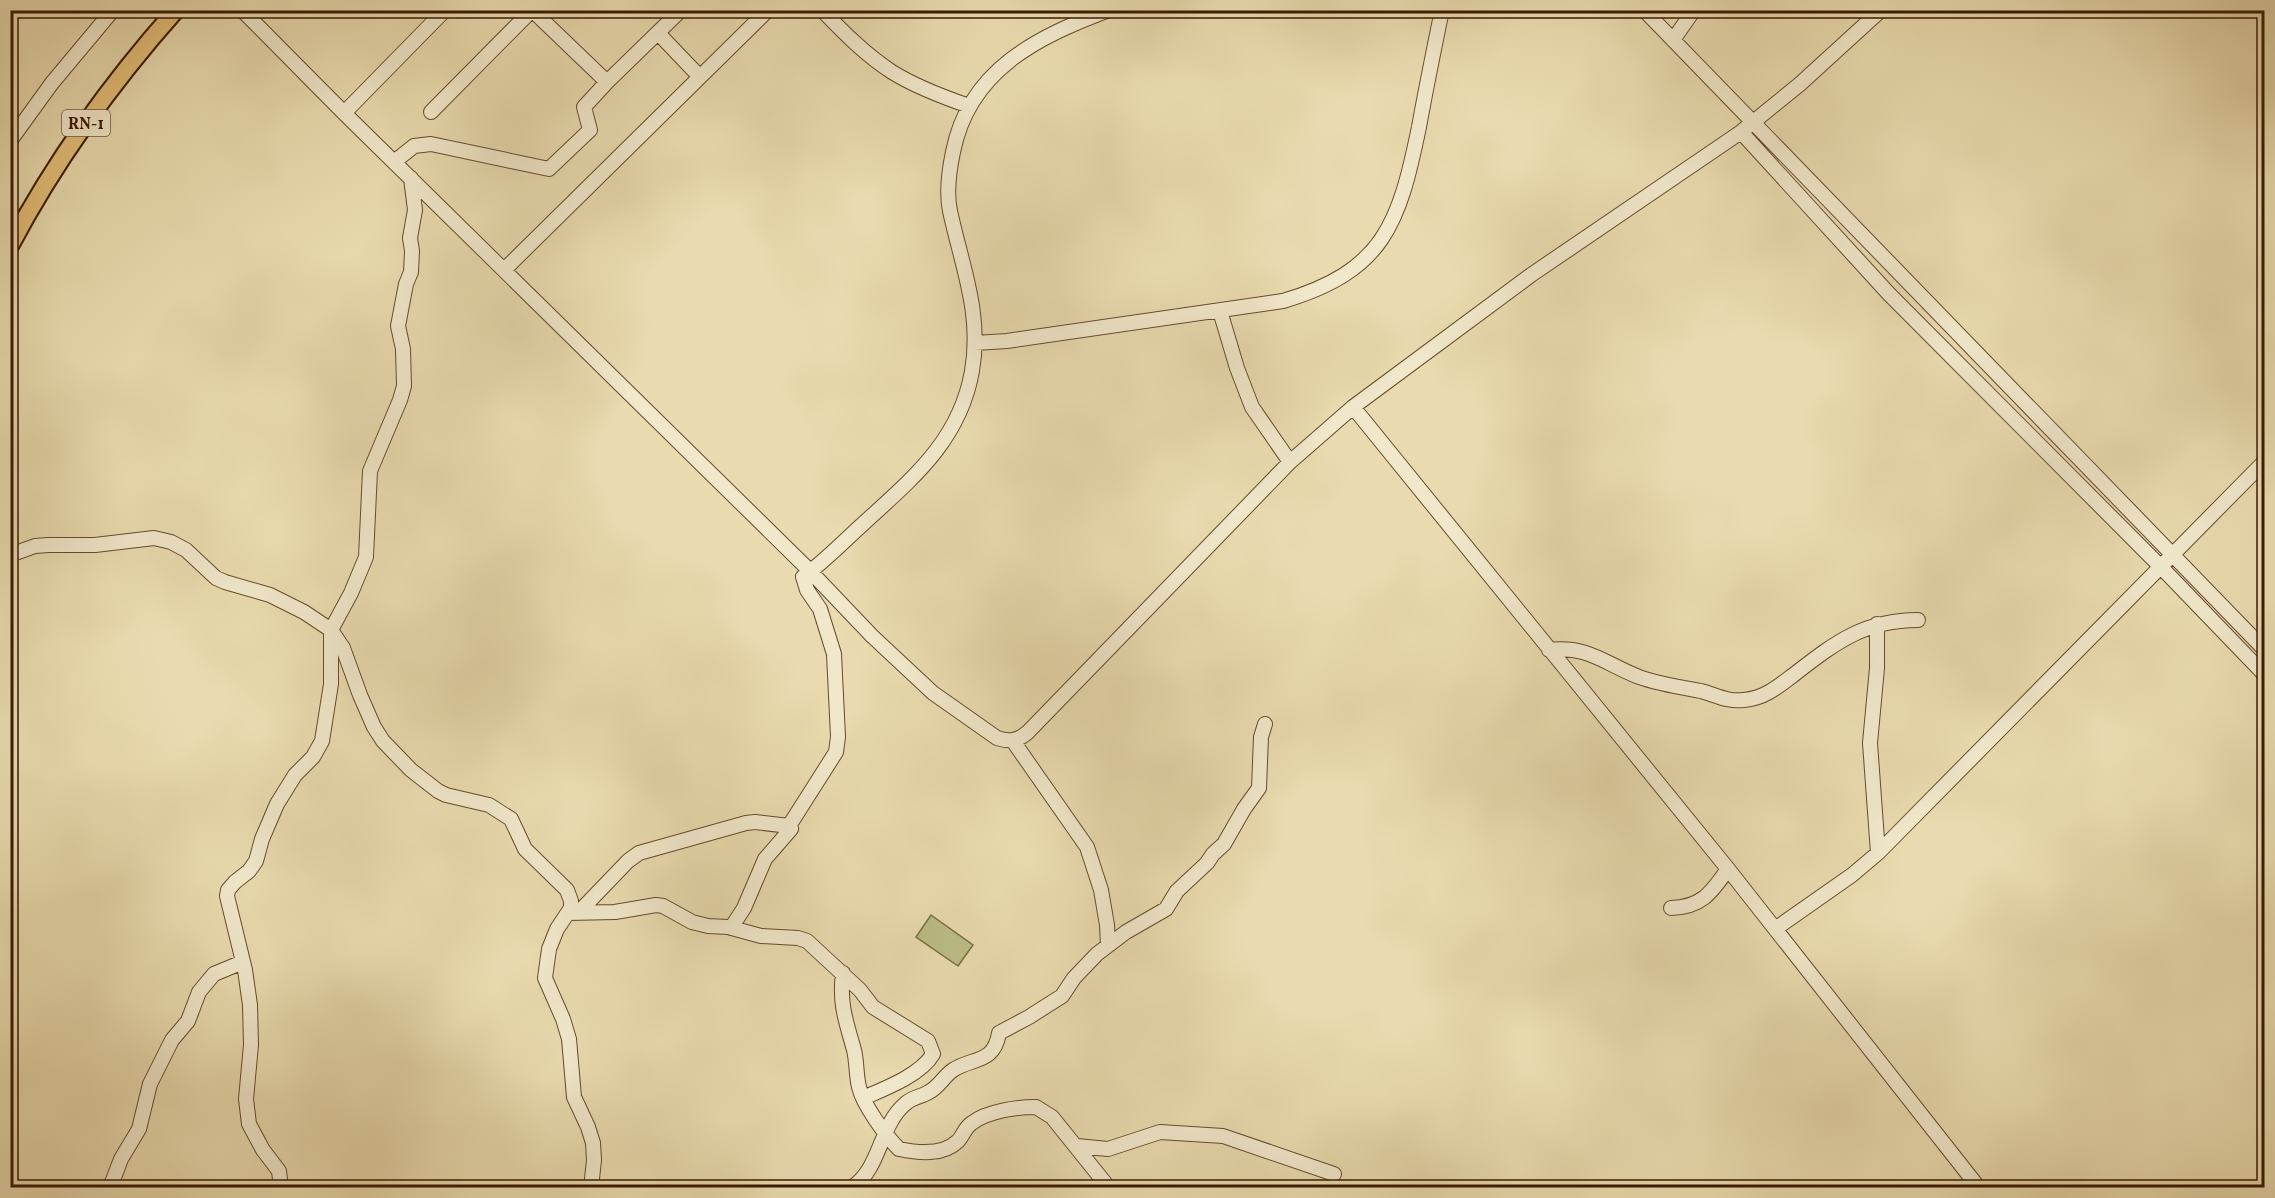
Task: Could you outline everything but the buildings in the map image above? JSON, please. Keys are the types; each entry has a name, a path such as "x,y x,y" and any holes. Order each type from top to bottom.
{"main road":[{"name":"RN-1","path":"10,246 37,198 86,123 176,10"}],"street":[{"path":"10,141 52,83 113,10"},
{"path":"242,10 811,572 872,636 933,693 997,738 1013,741 1028,732 1290,462 1353,407 1531,275 1746,127 1800,84 1881,10"},
{"path":"425,10 427,28"},
{"path":"344,113 445,10"},
{"path":"504,270 768,10"},
{"path":"822,10 871,57 893,73 916,86 969,106"},
{"path":"731,928 744,908 765,859 791,829 789,826 836,752 838,736 834,654 820,609 807,590 803,578 918,473 937,451 964,400 972,372 975,343 972,301 949,207 949,173 956,138 969,106 988,79 1012,57 1040,39 1109,10"},
{"path":"975,343 1007,341 1282,301 1311,293 1343,277 1366,258 1385,235 1399,209 1408,181 1442,10"},
{"path":"1644,10 1673,40 1888,294 2265,674"},
{"path":"1673,40 1694,10"},
{"path":"431,112 532,11 607,82"},
{"path":"394,162 414,146 431,144 549,170 588,134 590,129 584,107 679,11"},
{"path":"658,33 700,77"},
{"path":"1746,127 2173,553 2265,650"},
{"path":"281,1188 279,1171 250,1129 247,1113 251,1032 243,962 228,903 228,890 249,871 256,861 262,838 277,804 295,775 313,757 322,741 331,684 330,630 351,593 366,557 369,475 404,386 403,349 398,326 406,284 411,272 410,238 416,210 411,178"},
{"path":"1220,311 1237,368 1252,407 1290,462"},
{"path":"1353,407 1728,869 1979,1188"},
{"path":"1775,929 1852,875 1878,853 2265,462"},
{"path":"10,555 41,545 95,545 154,538 171,542 186,550 216,578 270,595 303,612 330,630 343,648 360,695 383,741 411,770 438,791 489,805 511,819 525,849 567,890 573,913"},
{"path":"1549,650 1582,651 1648,680 1675,688 1703,692 1725,700 1742,701 1770,693 1834,644 1858,631 1877,624 1918,620"},
{"path":"1877,624 1870,743 1878,853"},
{"path":"851,1188 868,1171 885,1132 906,1103 929,1092 954,1069 977,1061 999,1043 998,1035 1002,1031 1062,996 1089,961 1108,945 1166,909 1177,891 1224,844 1244,808 1259,788 1261,737 1265,724"},
{"path":"1013,741 1087,847 1101,890 1108,945"},
{"path":"591,1188 593,1143 574,1096 569,1039 563,1019 544,978 549,949 557,929 639,853 746,823 789,826"},
{"path":"1671,908 1685,908 1698,903 1709,895 1728,869"},
{"path":"573,913 615,912 656,905 692,922 708,926 731,928 761,936 798,938 807,941 843,973 873,1007 928,1041 933,1051 931,1058 912,1074 888,1088 862,1098"},
{"path":"110,1188 121,1159 139,1129 150,1084 172,1040 189,1021 199,992 214,974 243,962"},
{"path":"843,973 840,998 842,1012 854,1053 862,1098 899,1149 941,1151 950,1148 960,1140 974,1121 992,1114 1036,1107 1052,1117 1108,1188"},
{"path":"1077,1146 1108,1149 1160,1132 1222,1136 1334,1174"}],"green space":[{"path":"931,915 973,945 958,966 916,937"}]}
